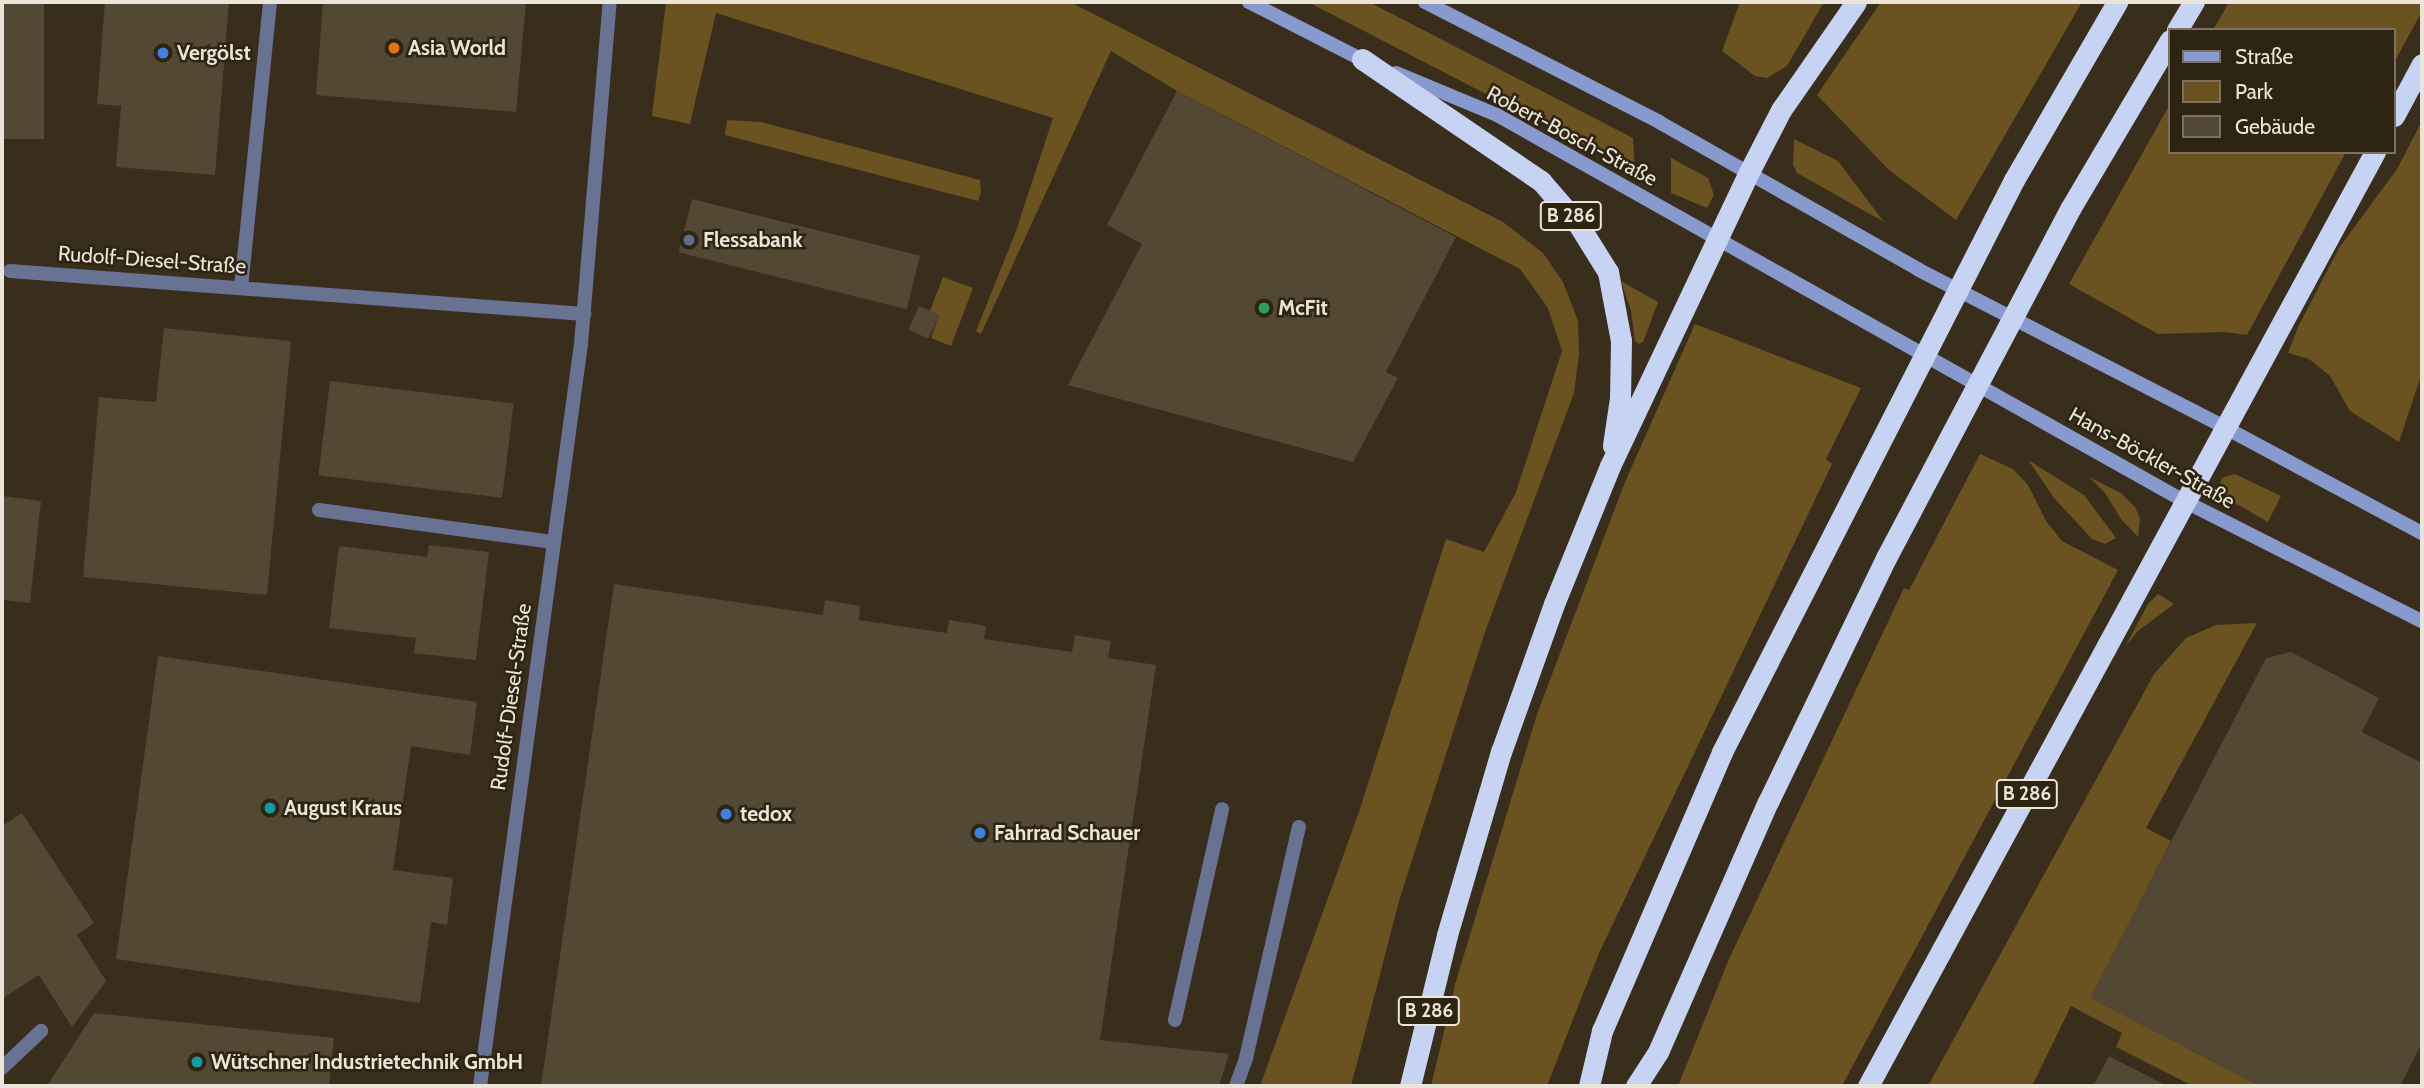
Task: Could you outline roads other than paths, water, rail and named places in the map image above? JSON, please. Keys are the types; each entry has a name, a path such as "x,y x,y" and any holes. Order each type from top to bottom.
{"highway":[{"name":"B 286","path":"1410,1086 1447,935 1501,752 1554,604 1610,466 1781,110 1856,2"},
{"path":"1589,1086 1602,1031 1722,751 2014,180 2117,2"},
{"path":"2178,28 2194,2"},
{"path":"1636,1086 1658,1052 1768,802 1886,558 2070,209 2168,43"},
{"name":"B 286","path":"1362,59 1541,181 1578,224 1608,272 1621,341 1620,398 1610,466"},
{"path":"2396,113 2422,64"},
{"path":"2224,427 2374,154"},
{"name":"B 286","path":"1868,1086 2224,427"}],"street":[{"path":"241,288 270,2"},
{"name":"Rudolf-Diesel-Straße","path":"480,1086 584,314 610,2"},
{"name":"Robert-Bosch-Straße","path":"1249,2 1362,59 1497,115 1718,242 1867,322"},
{"path":"1424,2 1749,172 1919,270 2224,427 2422,533"},
{"name":"Rudolf-Diesel-Straße","path":"6,273 584,314"},
{"name":"Hans-Böckler-Straße","path":"1867,322 2184,500 2422,621"},
{"path":"319,510 554,542"},
{"path":"1175,1020 1222,809"},
{"path":"1236,1086 1247,1058 1299,827"},
{"path":"2,1068 41,1031"}],"place":[{"name":"Asia World","path":"394,48"},
{"name":"Vergölst","path":"163,53"},
{"name":"Flessabank","path":"689,240"},
{"name":"McFit","path":"1264,308"},
{"name":"August Kraus","path":"270,808"},
{"name":"tedox","path":"726,814"},
{"name":"Fahrrad Schauer","path":"980,833"},
{"name":"Wütschner Industrietechnik GmbH","path":"197,1062"}]}
